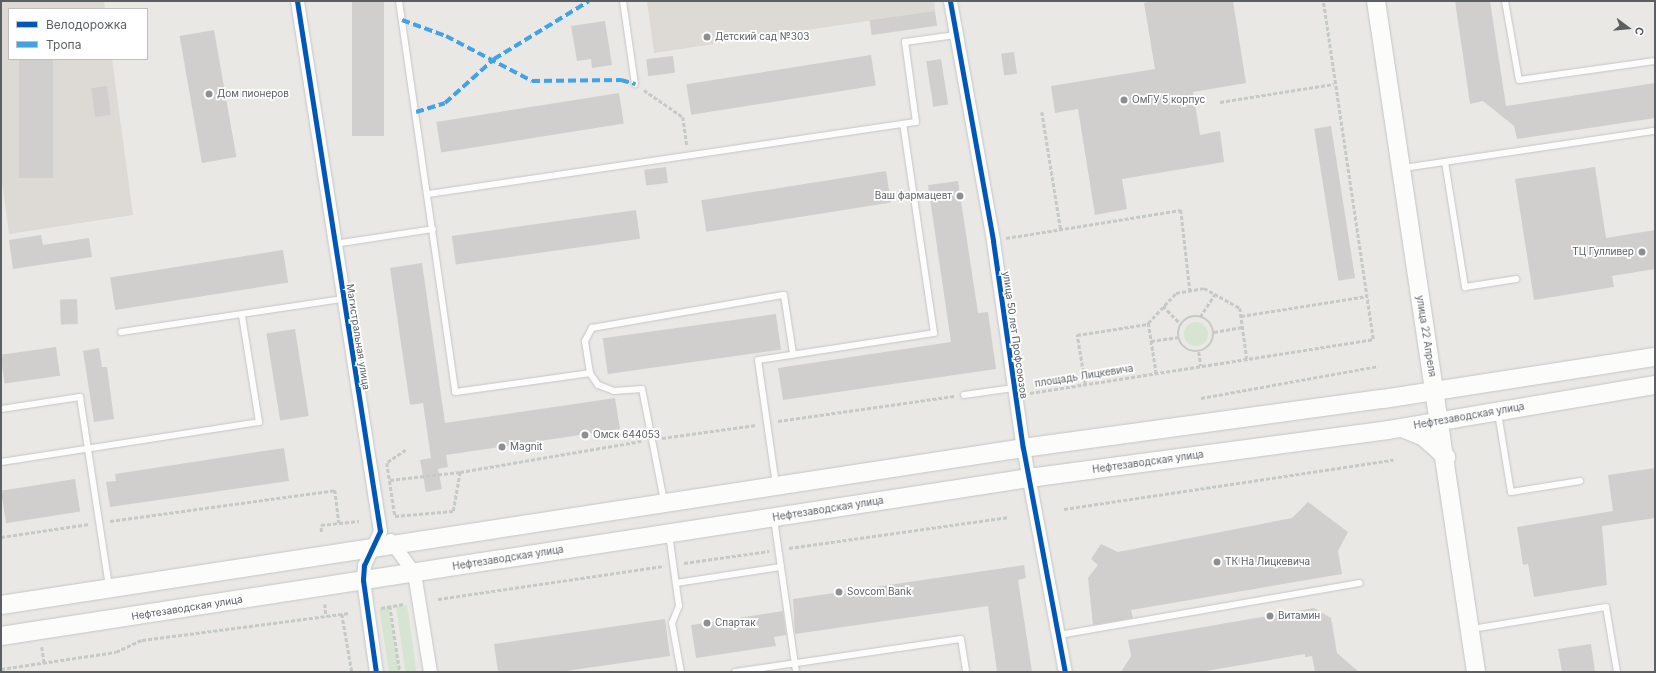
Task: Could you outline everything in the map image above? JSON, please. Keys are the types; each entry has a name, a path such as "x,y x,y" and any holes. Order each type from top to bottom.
{"main road":[{"name":"улица 22 Апреля","path":"1376,1 1434,390 1446,457 1476,672"},
{"path":"1429,352 1445,378 1462,386"},
{"path":"1398,397 1409,394 1422,378 1429,352"},
{"path":"1,605 395,546 1023,448 1398,397 1434,390 1655,357"},
{"name":"Нефтезаводская улица","path":"1,636 1029,478 1401,428 1655,385"},
{"path":"1401,428 1424,437 1446,457 1454,434 1472,417"}],"street":[{"name":"Магистральная улица","path":"297,1 342,299 380,530"},
{"name":"улица 50 лет Профсоюзов","path":"950,1 993,241 1023,448 1065,672"},
{"path":"376,672 363,580 364,565 380,530 395,546 414,573 430,672"}],"lane":[{"path":"399,1 428,194 455,392 590,373"},
{"path":"623,1 635,84"},
{"path":"1505,1 1519,80 1655,60"},
{"path":"428,194 916,122 905,42 956,35"},
{"path":"776,487 758,360 934,334 903,124"},
{"path":"1401,169 1655,131"},
{"path":"1445,162 1465,287 1516,279"},
{"path":"334,244 433,230"},
{"path":"665,504 642,389 614,391 598,385 590,373 585,342 592,328 602,324 784,295 792,354"},
{"path":"122,332 242,316 342,299"},
{"path":"1,462 259,422 242,316"},
{"path":"964,395 1014,391"},
{"path":"1,409 80,397 109,589"},
{"path":"1498,412 1511,492 1580,480"},
{"path":"774,517 796,672"},
{"path":"669,533 679,606 672,623 681,672"},
{"path":"676,583 781,567"},
{"path":"1059,635 1360,583"},
{"path":"1470,629 1606,607 1617,672"},
{"path":"735,672 795,662 961,639 966,672"}],"path":[{"path":"1241,316 1367,296 1334,84 1323,1"},
{"path":"635,84 684,117 688,156"},
{"path":"1220,102 1334,84"},
{"path":"1042,112 1061,230"},
{"path":"1016,237 1180,210 1190,290"},
{"path":"1085,384 1077,335 1148,324 1176,293 1190,290 1204,288 1240,308 1248,359"},
{"path":"1181,324 1200,317 1214,294"},
{"path":"1163,306 1181,324"},
{"path":"1200,317 1214,332"},
{"path":"1148,324 1156,374"},
{"path":"1181,324 1178,337 1185,349 1199,352 1210,345 1214,332"},
{"path":"1214,332 1243,327"},
{"path":"1151,342 1178,337"},
{"path":"1199,352 1201,366"},
{"path":"1201,398 1378,366"},
{"path":"390,480 460,472 651,439 964,395"},
{"path":"406,450 387,463 395,516 453,511 460,472"},
{"path":"1064,508 1393,460"},
{"path":"1,537 335,490 339,523"},
{"path":"438,599 1009,517"},
{"path":"321,532 321,525 359,521"},
{"path":"375,608 408,603"},
{"path":"325,604 326,616"},
{"path":"390,606 400,672"},
{"path":"1,669 116,652 142,640 350,613"},
{"path":"342,614 352,672"},
{"path":"41,642 44,662"}],"shaded area":[{"path":"1,1 104,1 105,8 8,8 8,60 112,60 133,215 9,234 1,176"},
{"name":"Детский сад №303","path":"647,1 934,1 935,11 654,53"}],"green space":[{"path":"1196,322 1205,325 1208,334 1205,343 1196,346 1187,343 1184,334 1187,325"},
{"path":"407,605 416,672 405,672 396,607"},
{"path":"389,607 399,672 389,672 379,609"}],"building":[{"path":"352,1 384,1 384,136 352,136"},
{"name":"ОмГУ 5 корпус","path":"1154,1 1233,1 1246,83 1193,92 1200,135 1220,131 1224,162 1122,179 1127,209 1095,215 1078,109 1055,113 1051,86 1155,69 1144,3"},
{"path":"1455,1 1490,1 1506,106 1655,83 1655,118 1517,139 1514,126 1483,101 1470,104"},
{"path":"935,11 937,26 872,35 870,20"},
{"path":"605,21 612,65 592,68 591,59 577,61 571,26"},
{"path":"214,30 236,157 202,163 180,36"},
{"path":"1014,52 1017,74 1004,76 1001,54"},
{"path":"871,55 876,86 691,115 686,84"},
{"path":"673,56 675,73 648,76 646,59"},
{"path":"941,59 948,104 933,107 926,61"},
{"path":"19,60 53,60 53,178 19,178"},
{"path":"107,86 111,115 95,117 91,88"},
{"path":"619,93 624,124 441,153 436,122"},
{"path":"1331,126 1355,278 1338,281 1314,129"},
{"path":"666,167 668,183 646,186 644,170"},
{"path":"1595,167 1606,238 1655,230 1655,269 1612,276 1614,287 1534,300 1515,179"},
{"path":"886,171 891,203 706,232 701,200"},
{"path":"958,181 978,313 988,312 996,369 783,400 778,368 951,342 928,185"},
{"path":"636,210 640,239 456,265 452,236"},
{"path":"41,235 43,245 89,238 92,257 13,269 9,240"},
{"path":"283,250 288,283 115,310 110,277"},
{"path":"422,263 445,423 615,398 620,429 446,455 448,467 438,469 442,489 426,492 420,460 431,458 423,403 410,405 390,268"},
{"path":"77,299 78,324 61,325 60,300"},
{"path":"776,314 781,350 608,374 603,338"},
{"path":"295,329 309,416 280,420 266,334"},
{"path":"56,347 60,376 5,384 1,355"},
{"path":"99,348 102,367 107,367 114,419 94,422 83,351"},
{"path":"284,448 289,481 110,507 106,482 116,481 115,474"},
{"path":"1655,468 1655,518 1602,526 1607,585 1534,597 1528,564 1523,565 1517,527 1613,511 1608,475"},
{"path":"75,479 80,512 6,523 1,491"},
{"name":"ТК На Лицкевича","path":"1308,502 1348,532 1338,551 1342,574 1131,610 1133,618 1093,625 1088,578 1098,565 1091,559 1101,544 1118,552 1292,518"},
{"path":"1024,565 1026,578 1018,580 1032,672 997,672 988,606 795,634 793,599"},
{"path":"1314,608 1331,618 1337,653 1359,672 1315,672 1312,656 1305,657 1305,654 1200,672 1121,672 1131,656 1128,640"},
{"path":"783,611 786,635 774,637 776,646 696,658 691,625"},
{"path":"665,619 670,656 559,672 498,672 494,644"},
{"path":"1591,644 1595,672 1562,672 1558,649"}],"marked path":[{"path":"416,112 445,103 494,59 589,1"},
{"path":"402,20 446,36 532,81 621,80 635,84"}],"cycle path":[{"path":"297,1 380,531 364,565 363,580 376,672"},
{"path":"950,1 993,241 1023,448 1065,672"}],"place":[{"name":"Детский сад №303","path":"707,37"},
{"name":"Дом пионеров","path":"209,94"},
{"name":"ОмГУ 5 корпус","path":"1124,100"},
{"name":"Ваш фармацевт","path":"960,196"},
{"name":"ТЦ Гулливер","path":"1642,252"},
{"name":"Омск 644053","path":"585,435"},
{"name":"Magnit","path":"502,447"},
{"name":"ТК На Лицкевича","path":"1217,562"},
{"name":"Sovcom Bank","path":"839,592"},
{"name":"Витамин","path":"1270,616"},
{"name":"Спартак","path":"707,623"}]}
